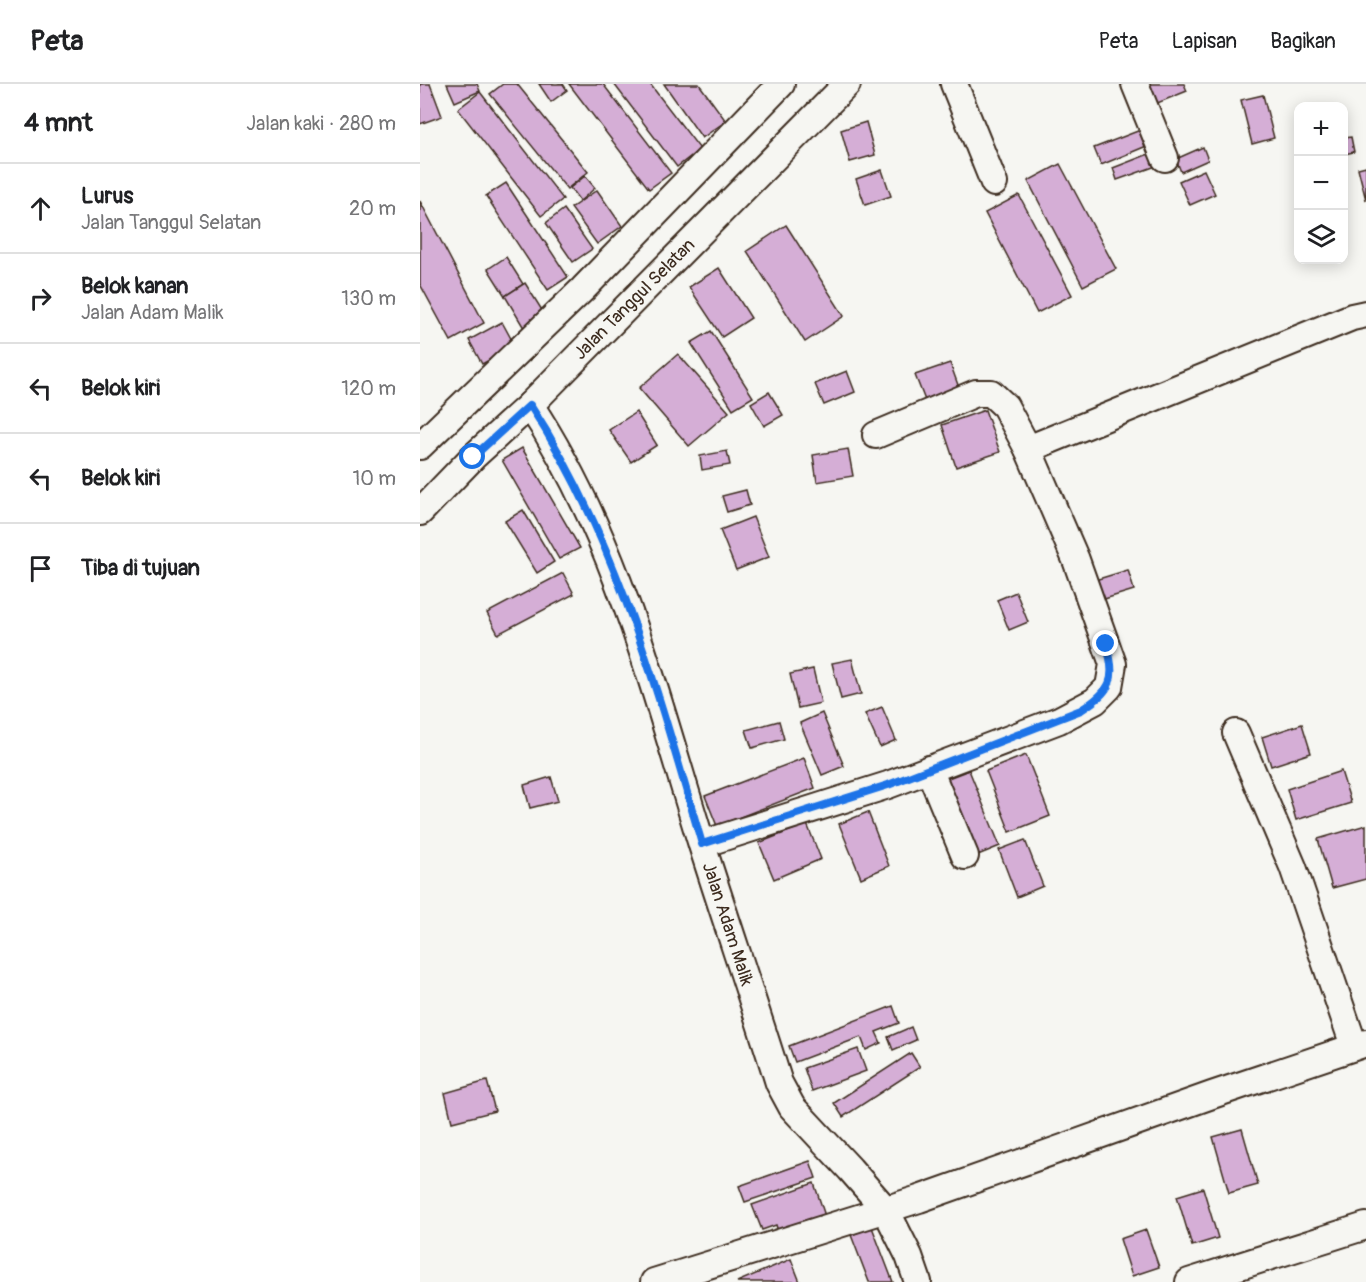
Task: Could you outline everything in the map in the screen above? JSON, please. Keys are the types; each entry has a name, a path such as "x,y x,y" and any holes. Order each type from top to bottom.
{"street":[{"path":"420,446 583,289 780,84"},
{"name":"Jalan Tanggul Selatan","path":"420,512 473,457 530,405 847,84"},
{"path":"954,84 994,183"},
{"path":"1135,84 1164,158"},
{"path":"1028,449 1352,317 1366,314"},
{"path":"702,844 888,785 1081,710 1095,701 1109,687 1113,664 1076,560 1028,449 1005,406 991,393 976,393 876,435"},
{"name":"Jalan Adam Malik","path":"530,405 553,441 590,513 617,577 665,720 702,844 779,1083 792,1107 886,1210 909,1256 918,1282"},
{"path":"654,1282 682,1278 886,1210 1360,1045 1293,867 1236,733"},
{"path":"929,769 965,856"},
{"path":"1189,1282 1366,1226"}],"building":[{"path":"420,84 430,84 442,116 420,124"},
{"path":"447,84 477,84 480,91 455,102"},
{"path":"503,84 517,84 588,172 567,189 490,94"},
{"path":"539,84 563,84 567,90 551,102"},
{"path":"569,84 603,84 671,173 649,189"},
{"path":"614,84 650,84 700,149 677,167"},
{"path":"664,84 699,84 726,121 702,138"},
{"path":"1147,84 1184,84 1187,91 1150,106"},
{"path":"480,92 563,199 541,216 458,109"},
{"path":"1263,95 1274,138 1252,144 1241,100"},
{"path":"866,122 875,155 850,162 841,130"},
{"path":"1143,129 1149,145 1101,165 1094,148"},
{"path":"1348,137 1351,137 1354,152 1348,153"},
{"path":"1203,147 1208,160 1181,172 1176,159"},
{"path":"1154,152 1159,165 1117,180 1113,168"},
{"path":"1060,164 1116,269 1083,286 1028,181"},
{"path":"1366,166 1366,200 1358,168"},
{"path":"882,170 891,196 865,205 856,179"},
{"path":"1204,170 1215,194 1190,205 1179,181"},
{"path":"585,176 595,188 580,201 570,188"},
{"path":"506,183 568,277 548,290 486,196"},
{"path":"597,190 622,226 597,244 571,208"},
{"path":"1019,195 1072,295 1037,313 985,213"},
{"path":"420,201 484,323 451,341 420,284"},
{"path":"564,209 592,249 573,262 546,223"},
{"path":"786,225 844,316 805,342 747,251"},
{"path":"506,257 523,284 505,296 488,269"},
{"path":"719,268 751,318 722,337 689,287"},
{"path":"525,283 545,315 524,328 505,296"},
{"path":"502,322 515,346 482,364 469,340"},
{"path":"711,331 753,397 733,409 691,343"},
{"path":"678,354 729,412 689,446 639,388"},
{"path":"950,363 962,396 928,408 915,375"},
{"path":"847,371 855,392 824,405 815,384"},
{"path":"769,392 783,415 764,426 751,403"},
{"path":"985,410 1000,452 956,467 942,425"},
{"path":"636,412 657,445 631,462 609,430"},
{"path":"522,448 580,548 559,559 502,460"},
{"path":"848,449 853,476 817,482 813,455"},
{"path":"727,451 730,465 702,470 700,456"},
{"path":"746,490 750,505 727,512 722,496"},
{"path":"523,510 554,562 537,573 505,521"},
{"path":"753,517 769,557 736,570 720,530"},
{"path":"1128,570 1134,590 1101,600 1095,580"},
{"path":"563,573 574,594 498,634 487,613"},
{"path":"1016,592 1028,622 1009,630 997,600"},
{"path":"852,659 861,694 841,699 832,663"},
{"path":"813,669 821,703 798,708 790,674"},
{"path":"882,707 896,740 880,747 865,714"},
{"path":"822,713 844,766 822,775 800,723"},
{"path":"779,721 784,739 752,748 746,730"},
{"path":"1302,724 1311,753 1271,766 1262,737"},
{"path":"1026,755 1050,816 1010,832 986,771"},
{"path":"804,758 815,788 717,826 705,796"},
{"path":"969,770 1000,846 973,857 943,780"},
{"path":"1341,771 1351,803 1296,820 1287,789"},
{"path":"551,777 558,801 530,808 524,785"},
{"path":"868,812 889,866 861,878 839,824"},
{"path":"807,824 821,859 774,879 759,843"},
{"path":"1366,825 1366,879 1332,888 1318,839"},
{"path":"1025,840 1043,886 1017,897 999,850"},
{"path":"893,1006 899,1023 876,1032 881,1043 866,1050 861,1037 795,1062 789,1046"},
{"path":"911,1027 916,1040 893,1050 888,1037"},
{"path":"858,1049 866,1071 812,1091 804,1068"},
{"path":"911,1053 920,1067 843,1117 834,1103"},
{"path":"487,1081 495,1111 452,1122 445,1093"},
{"path":"1242,1129 1258,1185 1229,1193 1213,1137"},
{"path":"810,1161 816,1178 745,1202 739,1186"},
{"path":"814,1183 826,1219 779,1234 776,1225 762,1230 752,1205"},
{"path":"1203,1188 1218,1238 1192,1246 1177,1196"},
{"path":"872,1227 893,1282 869,1282 851,1235"},
{"path":"1146,1230 1159,1267 1132,1276 1120,1239"},
{"path":"791,1259 800,1282 737,1282"}],"route":[{"path":"473,457 530,405 553,441 595,523 617,577 665,720 702,844 888,785 1081,710 1095,701 1109,687 1113,664 1106,644"}]}
